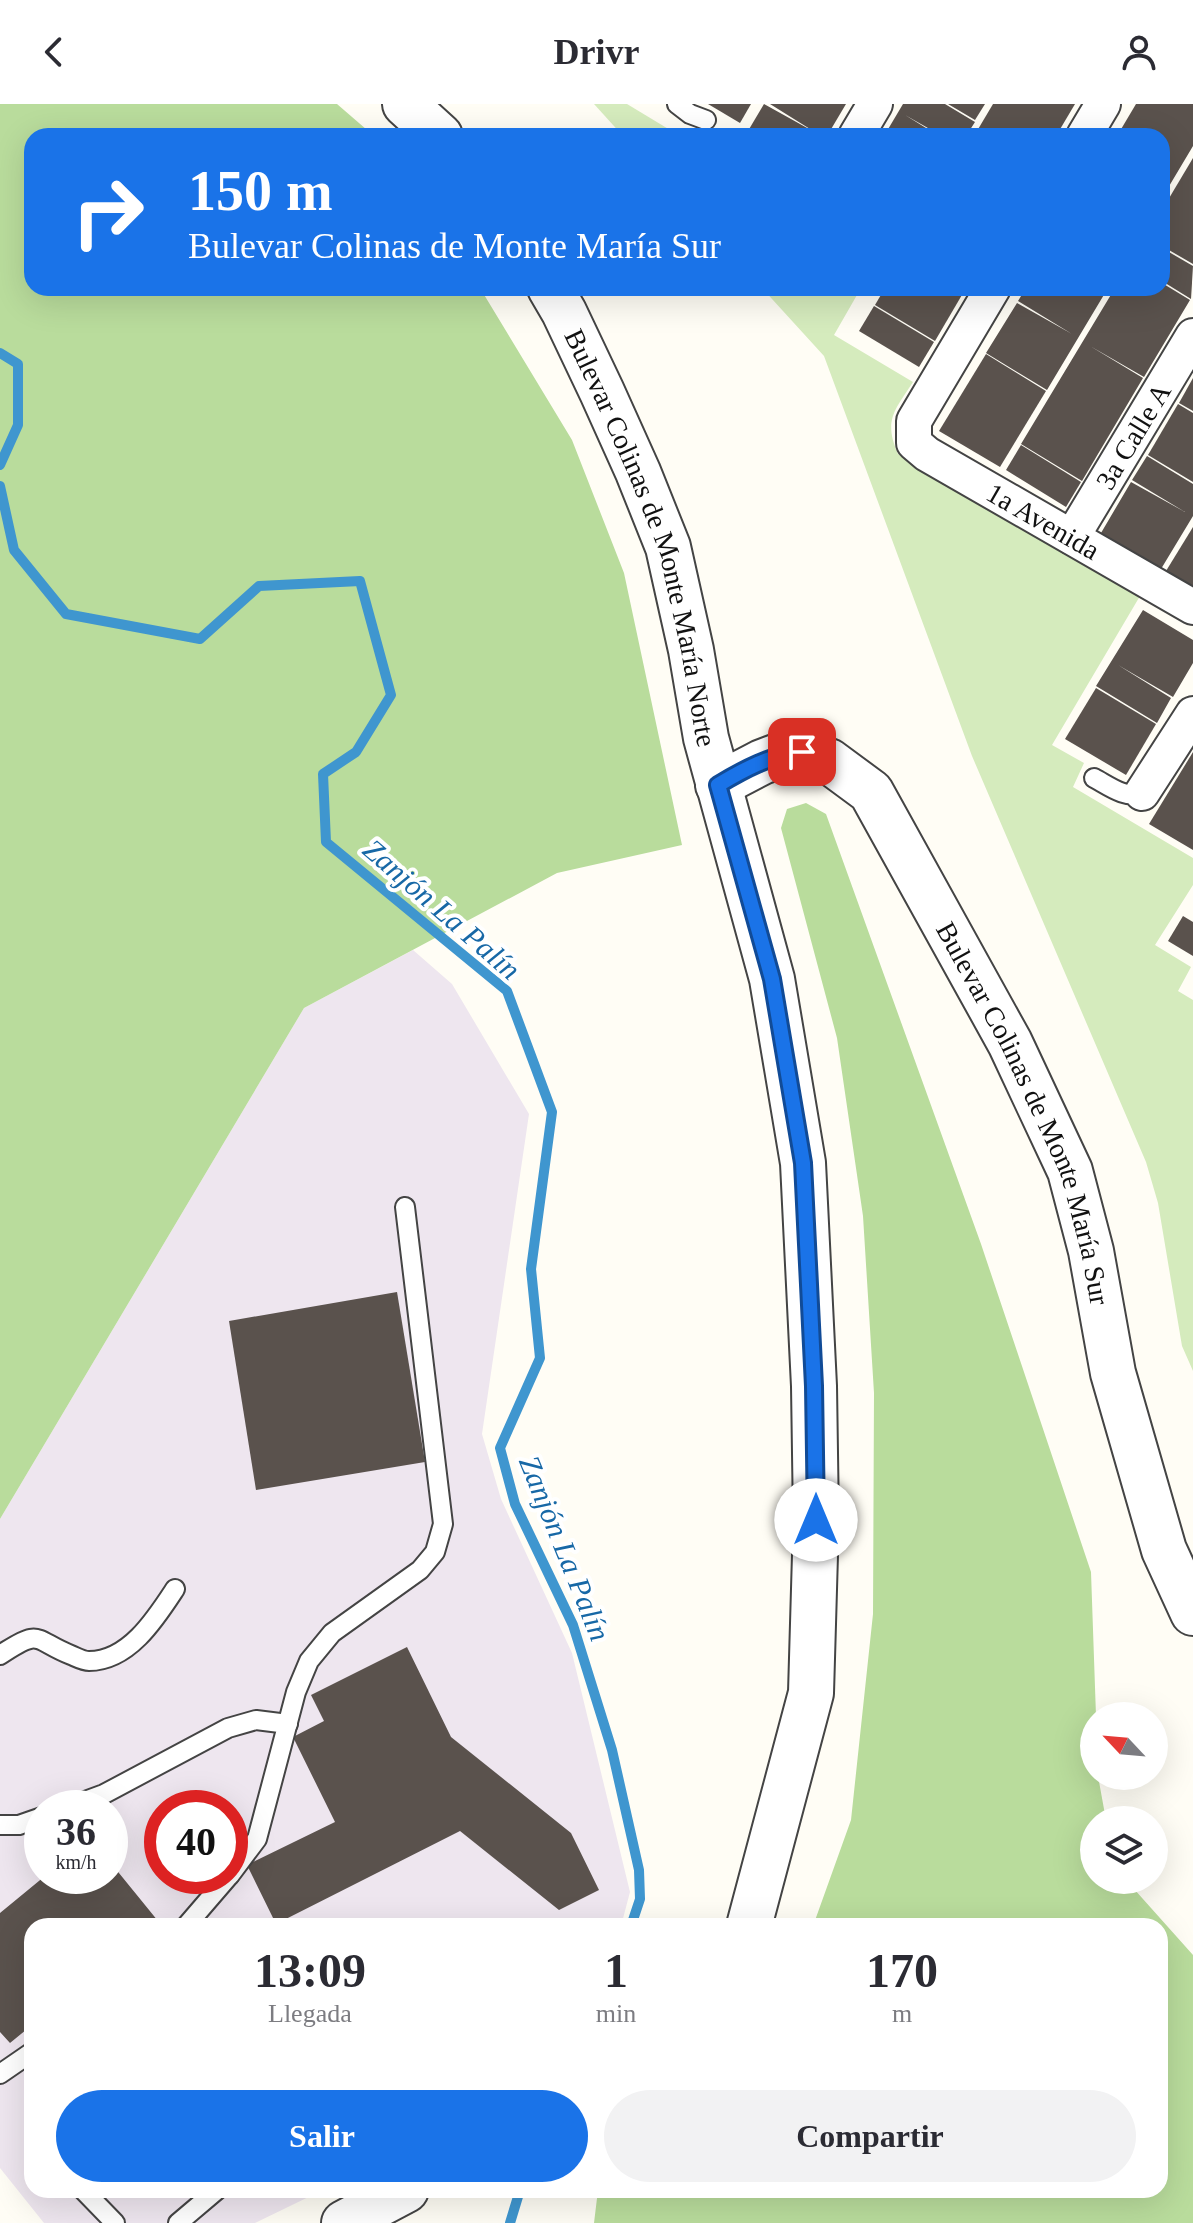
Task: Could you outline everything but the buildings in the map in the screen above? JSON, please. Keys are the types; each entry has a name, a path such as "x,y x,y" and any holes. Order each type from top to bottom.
{"street":[{"path":"405,104 431,128"},
{"path":"861,128 875,104"},
{"path":"1089,128 1103,104"},
{"name":"Bulevar Colinas de Monte María Norte","path":"555,296 602,392 668,547 691,650 706,738 772,979 803,1163 814,1386 816,1520 811,1693 751,1918"},
{"name":"1a Avenida","path":"988,296 914,421 912,437 919,449 1193,607"},
{"name":"3a Calle A","path":"1072,537 1193,336"},
{"path":"1142,793 1193,714"},
{"name":"Bulevar Colinas de Monte María Sur","path":"718,785 762,762 786,753 802,752 829,761 871,792 1010,1043 1070,1171 1091,1251 1113,1373 1164,1550 1193,1613"},
{"path":"344,2223 391,2198"}],"lane":[{"path":"677,104 690,114 706,120"},
{"path":"1094,778 1123,793 1136,796 1142,793"},
{"path":"248,1851 257,1839 296,1692 309,1661 332,1633 420,1570 435,1552 443,1524 405,1207"},
{"path":"0,1655 21,1640 34,1638 48,1641 66,1653 88,1661 115,1654 149,1629 175,1589"},
{"path":"112,1790 228,1728 256,1720 288,1724"},
{"path":"0,1825 24,1823"},
{"path":"193,1918 214,1894"},
{"path":"0,2074 24,2058"},
{"path":"91,2198 115,2223"},
{"path":"178,2223 208,2198"}],"shaded area":[{"path":"413,950 452,984 529,1114 482,1434 501,1499 572,1653 630,1892 623,1918 24,1918 24,2198 0,2168 0,1519 304,1008"},
{"path":"24,2198 307,2198 255,2223 44,2223"}],"green space":[{"path":"0,104 337,104 365,128 24,128 24,296 485,296 572,440 624,573 682,845 557,873 304,1008 0,1519"},
{"path":"594,104 627,104 667,128 616,128"},
{"path":"769,296 856,296 834,335 913,382 896,408 891,424 898,454 1140,596 1052,745 1084,763 1073,787 1193,858 1193,885 1155,945 1191,967 1178,991 1193,1000 1193,1371 1182,1346 1158,1203 1146,1162 972,756 824,356"},
{"path":"806,803 826,814 981,1244 1091,1572 1096,1702 1080,1702 1080,1790 1101,1790 1103,1806 1080,1806 1080,1894 1139,1894 1160,1918 816,1918 851,1820 873,1614 874,1393 863,1216 837,1038 781,828 787,809"},
{"path":"1168,1927 1193,1955 1193,2223 594,2223 597,2198 1168,2198"}],"waterway":[{"name":"Zanjón La Palín","path":"0,353 18,364 18,425 0,465"},
{"name":"Zanjón La Palín","path":"0,486 14,550 66,614 200,639 259,586 360,581 391,695 356,752 323,774 326,842 507,991 552,1112 531,1269 540,1358 500,1448 515,1504 573,1625 612,1750 639,1870 640,1899 634,1918"},
{"name":"Zanjón La Palín","path":"510,2223 518,2198"}],"route":[{"path":"802,752 786,753 762,762 718,785 772,979 803,1163 814,1386 816,1520"}]}
